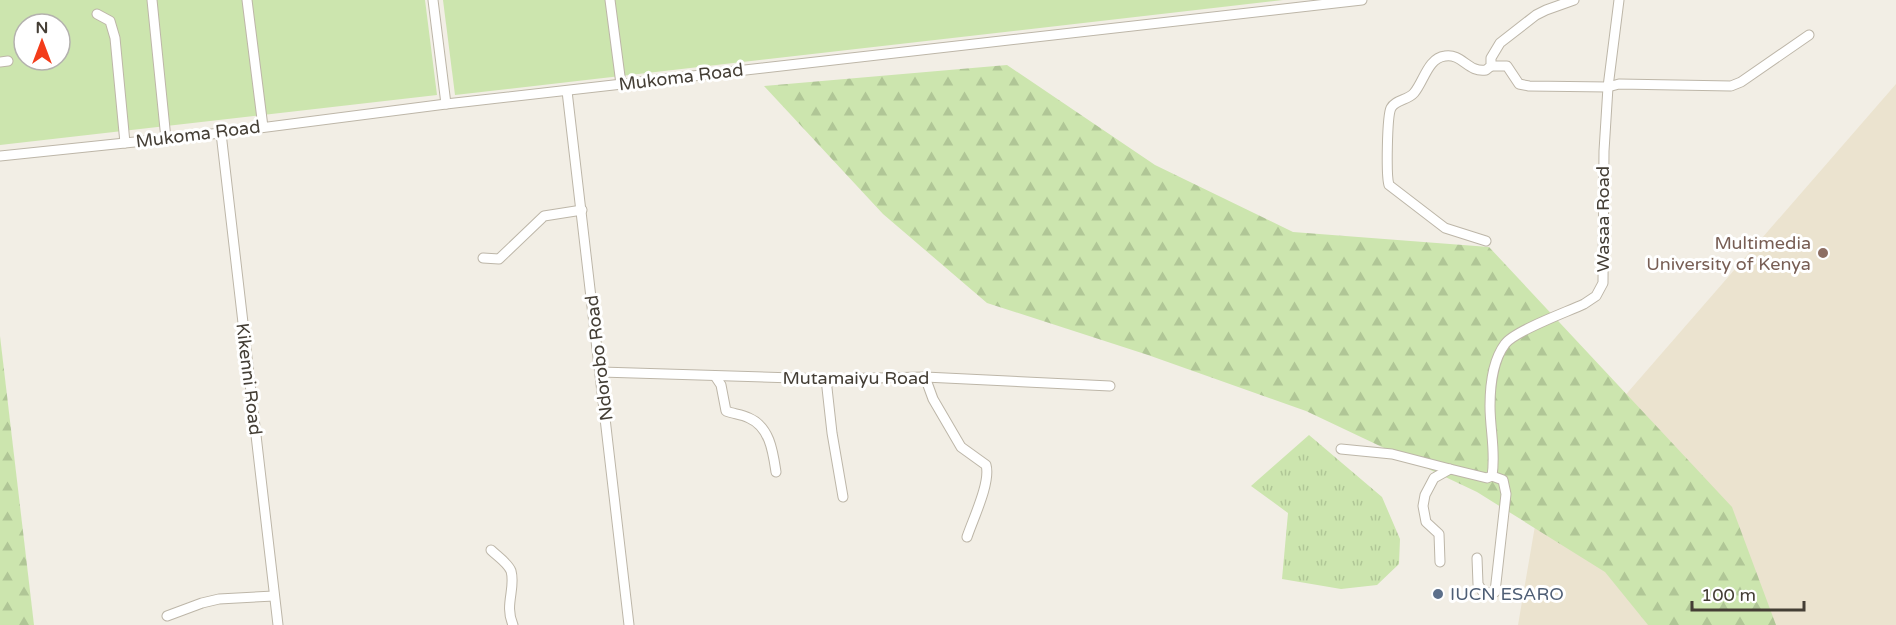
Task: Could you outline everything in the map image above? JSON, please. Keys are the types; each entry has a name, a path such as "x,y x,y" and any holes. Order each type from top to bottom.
{"street":[{"path":"152,0 166,139"},
{"path":"247,0 263,127"},
{"path":"434,0 446,104"},
{"path":"610,0 621,84"},
{"name":"Mukoma Road","path":"0,156 221,133 446,104 1362,0"},
{"path":"1491,66 1491,58 1500,43 1536,15 1574,0"},
{"name":"Wasaa Road","path":"1492,476 1495,460 1490,406 1498,355 1506,342 1519,334 1584,304 1596,296 1603,283 1604,151 1608,87 1619,0"},
{"path":"97,14 110,21 115,38 125,143"},
{"path":"1486,241 1445,228 1389,185 1390,110 1392,106 1412,96 1435,59 1451,56 1458,58 1474,70 1480,71 1491,66 1507,66 1519,84 1523,86 1608,87 1619,84 1731,86 1742,82 1809,35"},
{"name":"Ndorobo Road","path":"567,90 629,625"},
{"name":"Kikenni Road","path":"221,133 278,625"},
{"path":"483,258 499,259 544,216 582,210"},
{"name":"Mutamaiyu Road","path":"601,372 826,379 925,377 1110,386"},
{"path":"715,376 721,386 726,411 752,419 764,429 770,440 776,472"},
{"path":"925,377 933,399 961,447 987,468 987,476 967,537"},
{"path":"826,379 843,497"},
{"path":"1341,449 1392,454 1503,480 1506,494 1495,592 1484,594 1478,584 1477,558"},
{"path":"1440,562 1439,534 1426,522 1423,506 1425,495 1434,478 1450,469"},
{"path":"491,550 511,571 508,604 513,625"},
{"path":"166,616 219,599 274,596"}],"shaded area":[{"name":"Multimedia University of Kenya","path":"1896,84 1896,625 1518,625 1542,485 1602,422"}],"green space":[{"path":"0,0 425,0 437,95 0,145"},
{"path":"443,0 1283,0 455,95"},
{"path":"1007,65 1155,165 1293,232 1489,247 1732,507 1776,625 1648,625 1605,572 1477,492 1306,411 1148,355 987,303 883,214 764,86"},
{"path":"0,336 34,625 0,625"},
{"path":"1309,435 1382,497 1400,539 1399,564 1377,585 1341,589 1282,579 1288,513 1251,486"}],"place":[{"name":"Multimedia University of Kenya","path":"1823,253"},
{"name":"IUCN ESARO","path":"1438,594"}]}
